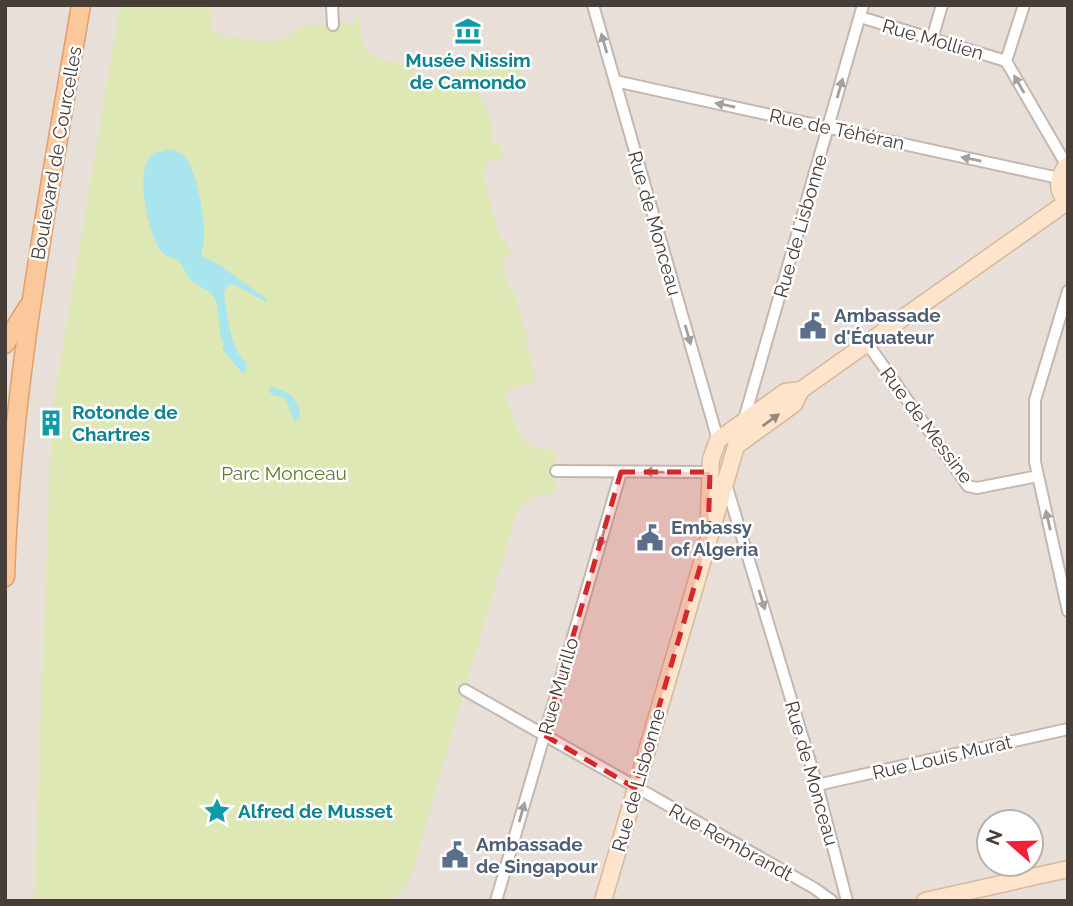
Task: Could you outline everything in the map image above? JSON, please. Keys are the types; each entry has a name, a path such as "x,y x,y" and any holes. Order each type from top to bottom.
{"main road":[{"name":"Boulevard de Courcelles","path":"7,492 12,409 26,357 32,301 81,5"},
{"path":"7,336 32,301"},
{"path":"5,577 7,492"}],"street":[{"path":"332,5 333,25"},
{"name":"Rue de Monceau","path":"593,5 718,440"},
{"name":"Rue de Lisbonne","path":"603,901 863,5"},
{"path":"932,39 942,5"},
{"path":"736,446 794,404 801,390 1067,202 1060,192 1065,170 1006,61 1024,5"},
{"name":"Rue Mollien","path":"860,18 1006,61"},
{"name":"Rue de Téhéran","path":"615,81 829,127 1065,170"},
{"path":"1068,291 1035,400 1035,462 1068,611"},
{"path":"7,336 26,357"},
{"name":"Rue de Messine","path":"867,343 968,486 976,488 1038,476"},
{"path":"718,440 785,392 801,390"},
{"name":"Rue de Lisbonne","path":"708,540 711,459 718,440"},
{"path":"556,471 710,472 725,482"},
{"name":"Rue Murillo","path":"496,901 621,472"},
{"name":"Rue de Monceau","path":"725,482 817,785 847,901"},
{"name":"Rue Rembrandt","path":"465,690 814,888 832,901"},
{"name":"Rue Louis Murat","path":"817,785 1068,729"},
{"path":"925,901 1068,869"}],"highlighted area":[{"path":"621,472 710,472 708,540 635,788 544,735"}],"shaded area":[{"path":"5,5 1068,5 1068,901 5,901"},
{"path":"91,5 95,5 47,291 43,291"},
{"path":"622,459 682,459 682,469 622,469"},
{"path":"631,481 688,481 688,485 631,485"}],"green space":[{"name":"Parc Monceau","path":"120,5 210,5 211,32 271,42 292,35 300,26 356,24 356,14 359,13 363,42 370,53 383,60 411,67 418,85 517,57 523,78 515,80 510,77 504,79 501,85 479,91 494,130 490,131 494,145 499,143 503,157 485,162 487,172 482,173 501,241 507,240 511,255 501,258 510,290 514,289 536,381 505,391 515,424 524,440 542,450 556,451 556,493 533,498 516,514 411,876 405,887 389,901 34,901 51,439 40,432 37,422 40,414 52,409 53,405"}],"water":[{"path":"165,149 183,155 193,173 204,221 202,256 218,264 267,299 266,302 229,284 224,292 233,340 247,363 244,375 222,349 224,343 214,297 192,281 179,261 164,254 152,232 145,203 144,174 152,155 166,151"},
{"path":"271,386 292,397 298,405 300,417 295,421 285,398 269,392"}],"place":[{"name":"Musée Nissim de Camondo","path":"468,31"},
{"name":"Ambassade d'Équateur","path":"813,326"},
{"name":"Rotonde de Chartres","path":"51,423"},
{"name":"Embassy of Algeria","path":"650,538"},
{"name":"Alfred de Musset","path":"217,811"},
{"name":"Ambassade de Singapour","path":"455,855"}]}
